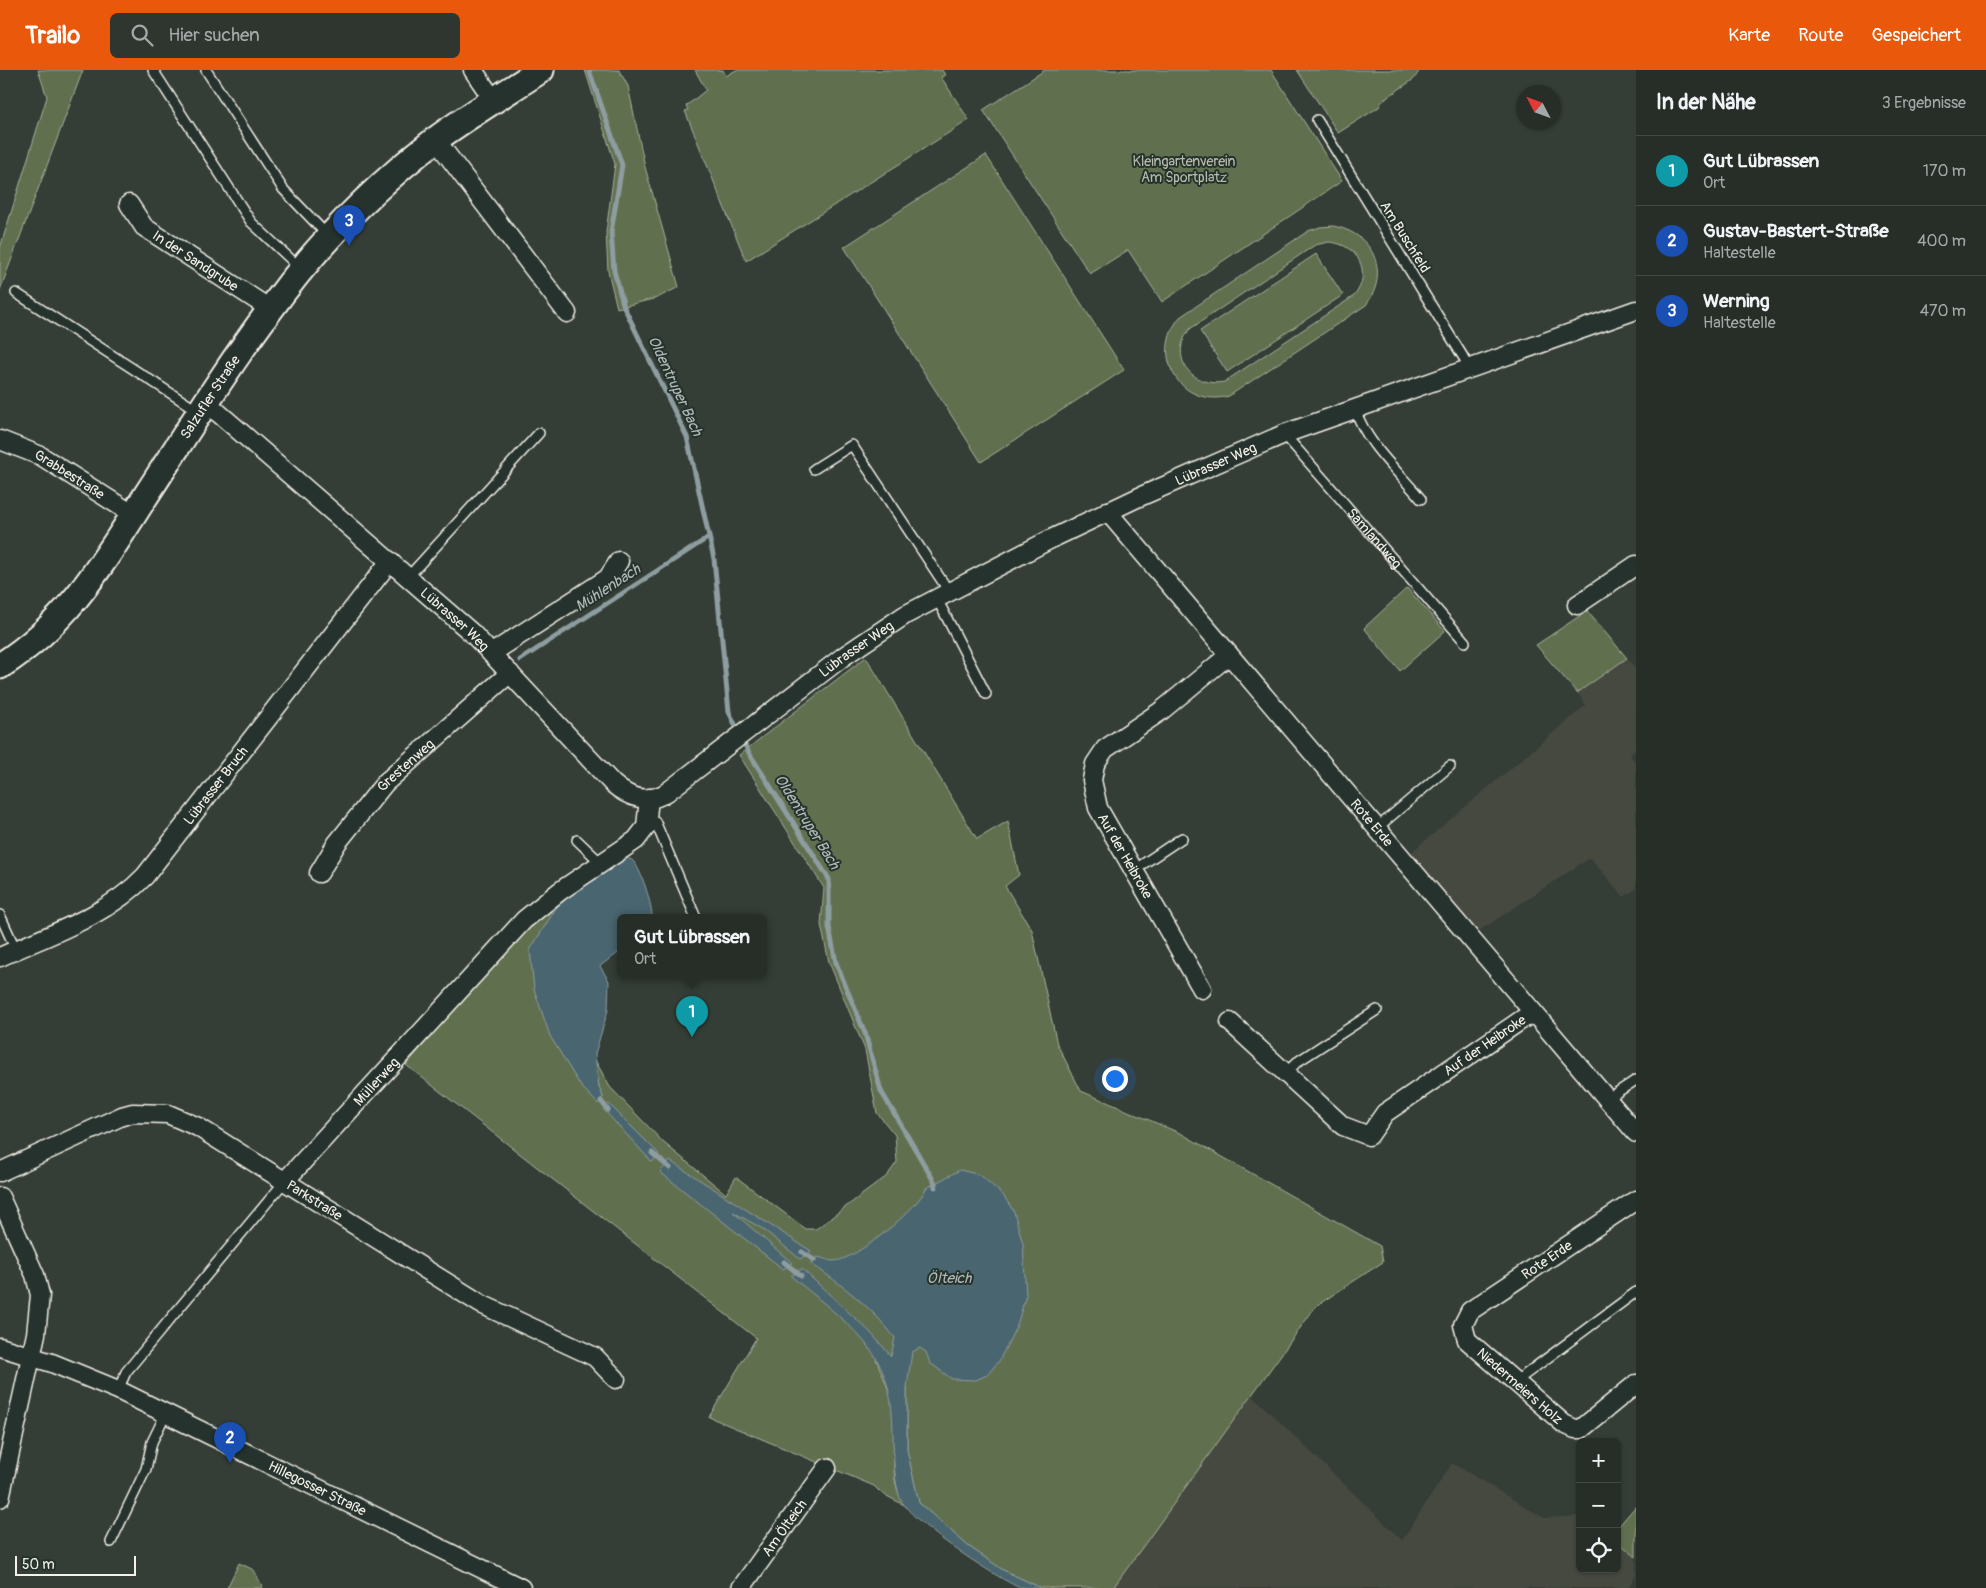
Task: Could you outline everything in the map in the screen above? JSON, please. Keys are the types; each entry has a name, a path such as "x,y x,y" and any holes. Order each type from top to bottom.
{"street":[{"path":"473,70 494,101"},
{"name":"Salzufler Straße","path":"0,666 24,650 65,612 84,590 270,309 330,237 372,195 436,140 541,70"},
{"path":"436,140 566,313"},
{"name":"In der Sandgrube","path":"129,204 144,227 270,309"},
{"name":"Lübrasser Weg","path":"204,408 390,561 492,653 613,784 630,797 649,798 663,795 844,656 905,615 942,594 1107,511 1284,434 1636,310"},
{"name":"Grabbestraße","path":"0,440 41,456 134,515"},
{"name":"Rote Erde","path":"1107,511 1636,1133"},
{"name":"Lübrasser Bruch","path":"8,953 106,908 128,894 145,876 390,561"},
{"path":"492,653 608,578 619,561"},
{"path":"1577,605 1636,565"},
{"name":"Auf der Heibroke","path":"1202,989 1098,808 1092,780 1095,764 1105,749 1161,710 1229,655"},
{"name":"Grestenweg","path":"319,873 337,844 384,783 510,672"},
{"name":"Müllerweg","path":"285,1181 524,920 552,897 636,840 646,827 649,798"},
{"name":"Auf der Heibroke","path":"1230,1022 1343,1126 1369,1136 1385,1113 1533,1012"},
{"name":"Parkstraße","path":"0,1172 122,1116 145,1112 168,1114 187,1122 285,1181 481,1304 595,1357 616,1379"},
{"path":"0,1197 38,1283 40,1309 0,1498"},
{"name":"Rote Erde","path":"1463,1325 1470,1311 1636,1200"},
{"name":"Niedermeiers Holz","path":"1463,1325 1467,1340 1564,1424 1575,1429 1581,1429 1636,1384"},
{"name":"Hillegosser Straße","path":"0,1347 30,1356 118,1390 521,1588"},
{"name":"Am Ölteich","path":"741,1588 827,1468"}],"lane":[{"path":"153,70 251,222 301,270"},
{"path":"206,70 284,189 330,237"},
{"name":"Am Buschfeld","path":"1317,120 1470,368"},
{"path":"16,293 204,408"},
{"path":"1354,409 1360,424 1388,463 1421,499"},
{"path":"408,577 539,433"},
{"name":"Samlandweg","path":"1284,434 1465,642"},
{"path":"814,469 852,445 942,594 986,694"},
{"path":"1377,828 1450,766"},
{"path":"648,819 655,821 694,914"},
{"path":"1134,870 1182,838"},
{"path":"577,840 602,864"},
{"path":"0,915 8,953"},
{"path":"1285,1074 1297,1062 1377,1010"},
{"path":"1607,1098 1636,1080"},
{"name":"Müllerweg","path":"118,1390 126,1372 285,1181"},
{"path":"1515,1382 1636,1292"},
{"path":"111,1542 146,1469 152,1442 166,1413"}],"shaded area":[{"path":"1627,658 1636,669 1636,750 1630,755 1636,762 1636,889 1624,897 1590,858 1476,933 1409,854 1586,705 1577,693"},
{"path":"1252,1395 1402,1540 1452,1463 1544,1518 1576,1516 1576,1573 1621,1573 1621,1544 1636,1557 1636,1575 1628,1588 1113,1588"}],"green space":[{"path":"38,70 83,70 0,290 0,248 47,97"},
{"path":"585,70 619,70 628,86 645,167 679,287 657,298 617,308 608,271 606,232 615,164"},
{"path":"695,70 723,70 726,76 736,70 942,70 945,75 941,77 969,120 746,261 685,111 688,110 686,106 706,90"},
{"name":"Kleingartenverein Am Sportplatz","path":"1045,70 1271,70 1342,181 1162,302 1128,250 1090,274 983,110"},
{"path":"1297,70 1420,70 1414,79 1382,101 1379,107 1338,133"},
{"path":"986,155 1124,370 981,462 844,247"},
{"path":"1333,226 1347,230 1368,245 1377,267 1377,280 1366,305 1229,396 1212,398 1196,394 1184,387 1174,376 1169,362 1168,347 1171,332 1180,317 1308,231 1320,227","holes":["1329,242 1348,248 1360,261 1362,278 1360,287 1354,296 1224,382 1212,383 1202,380 1186,368 1181,350 1184,339 1190,329 1315,245"]},
{"path":"1316,254 1343,295 1227,372 1200,331"},
{"path":"1407,588 1445,631 1400,671 1364,628"},
{"path":"1587,611 1627,658 1577,693 1536,645"},
{"path":"866,657 977,839 1008,821 1019,875 1005,886 1032,930 1057,1044 1081,1091 1182,1134 1380,1246 1383,1262 1316,1306 1113,1588 1041,1588 1003,1570 968,1546 919,1503 907,1450 907,1387 876,1359 893,1407 895,1419 894,1471 899,1495 906,1506 881,1493 874,1486 709,1417 756,1338 406,1065 446,1019 442,1015 533,922 561,900 598,1104 603,1097 599,1087 595,1060 610,1087 664,1143 726,1194 736,1177 806,1229 816,1229 887,1176 897,1162 895,1135 877,1113 865,1050 829,962 821,925 824,888 739,755"},
{"path":"1636,1506 1636,1557 1621,1544 1621,1523"},
{"path":"239,1563 254,1570 263,1588 227,1588"}],"water":[{"path":"624,858 632,860 639,871 652,913 617,914 617,954 600,966 609,981 608,1010 595,1054 599,1087 603,1097 598,1104 580,1085 550,1036 534,989 530,950 561,900"},
{"path":"609,1104 659,1154 652,1162 603,1109"},
{"path":"670,1161 811,1251 800,1259 763,1229 733,1212 792,1263 783,1269 660,1172"},
{"name":"Ölteich","path":"960,1170 980,1175 1003,1195 1014,1212 1023,1244 1026,1295 1017,1325 999,1361 987,1375 976,1380 952,1379 930,1363 926,1352 920,1348 912,1352 907,1387 907,1450 919,1503 968,1546 1003,1570 1041,1588 1018,1587 1006,1581 951,1546 916,1518 905,1505 899,1495 895,1477 892,1409 889,1392 876,1358 869,1347 848,1325 791,1276 802,1269 870,1332 891,1356 895,1338 877,1316 856,1297 810,1263 818,1257 830,1261 844,1259 871,1243 886,1232 912,1207 926,1188"}],"waterway":[{"name":"Oldentruper Bach","path":"589,70 622,165 611,232 614,271 624,307 687,437 714,559 729,712 749,753 829,879 829,927 836,963 865,1033 881,1091 935,1183 935,1187"},
{"name":"Mühlenbach","path":"520,660 709,537"},
{"path":"601,1101 608,1110"},
{"path":"652,1153 670,1168"},
{"path":"802,1252 814,1260"},
{"path":"784,1262 801,1276"}],"place":[{"name":"Werning","path":"349,246"},
{"name":"Gut Lübrassen","path":"692,1037"},
{"name":"Gustav-Bastert-Straße","path":"230,1463"}]}
